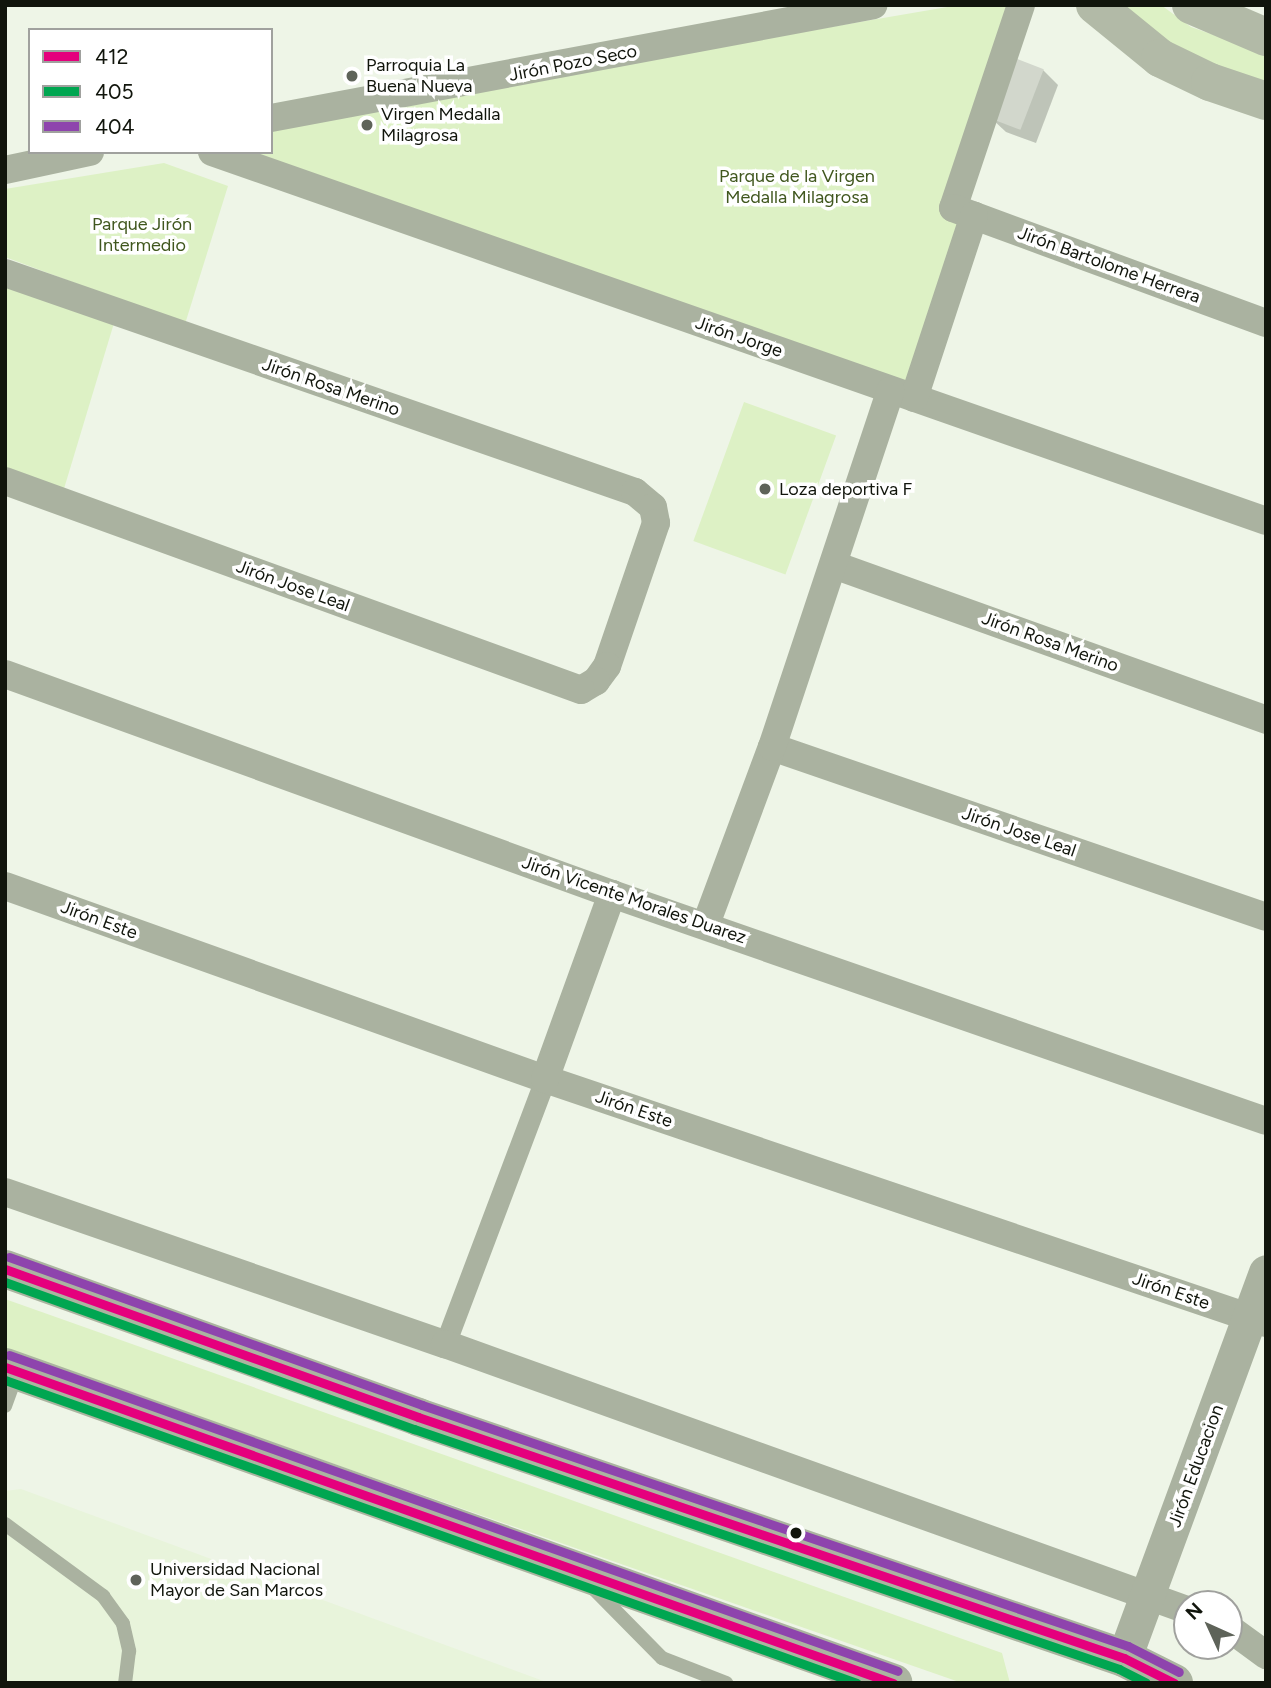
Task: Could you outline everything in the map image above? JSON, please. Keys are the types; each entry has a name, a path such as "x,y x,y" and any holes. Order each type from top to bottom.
{"main road":[{"path":"1095,5 1160,58 1210,82 1266,101"},
{"path":"1191,5 1266,37"},
{"path":"5,1269 418,1417 1124,1658 1174,1683"},
{"path":"9,1382 576,1570 894,1683"}],"street":[{"name":"Jirón Pozo Seco","path":"273,118 874,5"},
{"path":"706,925 772,747 834,565 903,394 963,212 1021,5"},
{"path":"5,170 81,154"},
{"name":"Jirón Jorge","path":"218,154 1266,521"},
{"name":"Jirón Bartolome Herrera","path":"963,212 1266,323"},
{"name":"Jirón Rosa Merino","path":"5,273 635,492 653,507 656,523 607,666 596,681 581,690"},
{"name":"Jirón Jose Leal","path":"5,481 581,690"},
{"name":"Jirón Rosa Merino","path":"834,565 1266,720"},
{"name":"Jirón Vicente Morales Duarez","path":"5,674 612,894 1266,1121"},
{"name":"Jirón Jose Leal","path":"772,747 1266,917"},
{"name":"Jirón Este","path":"5,886 545,1079 1258,1320"},
{"path":"445,1344 612,894"},
{"path":"5,1192 445,1344 1173,1604"},
{"name":"Jirón Educacion","path":"1124,1658 1258,1320 1266,1272"},
{"path":"1243,1638 1266,1655"}],"lane":[{"path":"5,1524 103,1596 123,1624 129,1651 125,1683"},
{"path":"576,1570 662,1658 726,1683"}],"shaded area":[{"name":"Universidad Nacional Mayor de San Marcos","path":"21,1489 549,1683 5,1683 5,1491"}],"green space":[{"name":"Parque de la Virgen Medalla Milagrosa","path":"959,5 1012,5 963,220 905,386 245,154 273,154 273,123"},
{"path":"1111,5 1161,5 1191,27 1266,53 1266,90 1196,66"},
{"name":"Parque Jirón Intermedio","path":"164,163 228,186 185,324 5,257 5,189"},
{"path":"5,282 114,323 63,492 5,469"},
{"name":"Loza deportiva F","path":"744,402 836,436 785,575 693,541"},
{"path":"5,1299 1002,1653 1010,1683 962,1683 5,1349"}],"building":[{"path":"1012,57 1044,69 1020,130 989,118"}],"transit line":[{"name":"404","path":"9,1257 422,1405 1128,1646 1179,1672"},
{"name":"412","path":"5,1269 418,1417 1124,1658 1174,1683"},
{"name":"405","path":"5,1282 414,1429 1119,1669 1146,1683"},
{"name":"404","path":"9,1355 898,1671"},
{"name":"412","path":"5,1367 893,1683"},
{"name":"405","path":"5,1380 857,1683"}],"place":[{"name":"Parroquia La Buena Nueva","path":"352,76"},
{"name":"Virgen Medalla Milagrosa","path":"367,125"},
{"name":"Loza deportiva F","path":"765,489"},
{"name":"Universidad Nacional Mayor de San Marcos","path":"136,1580"}]}
